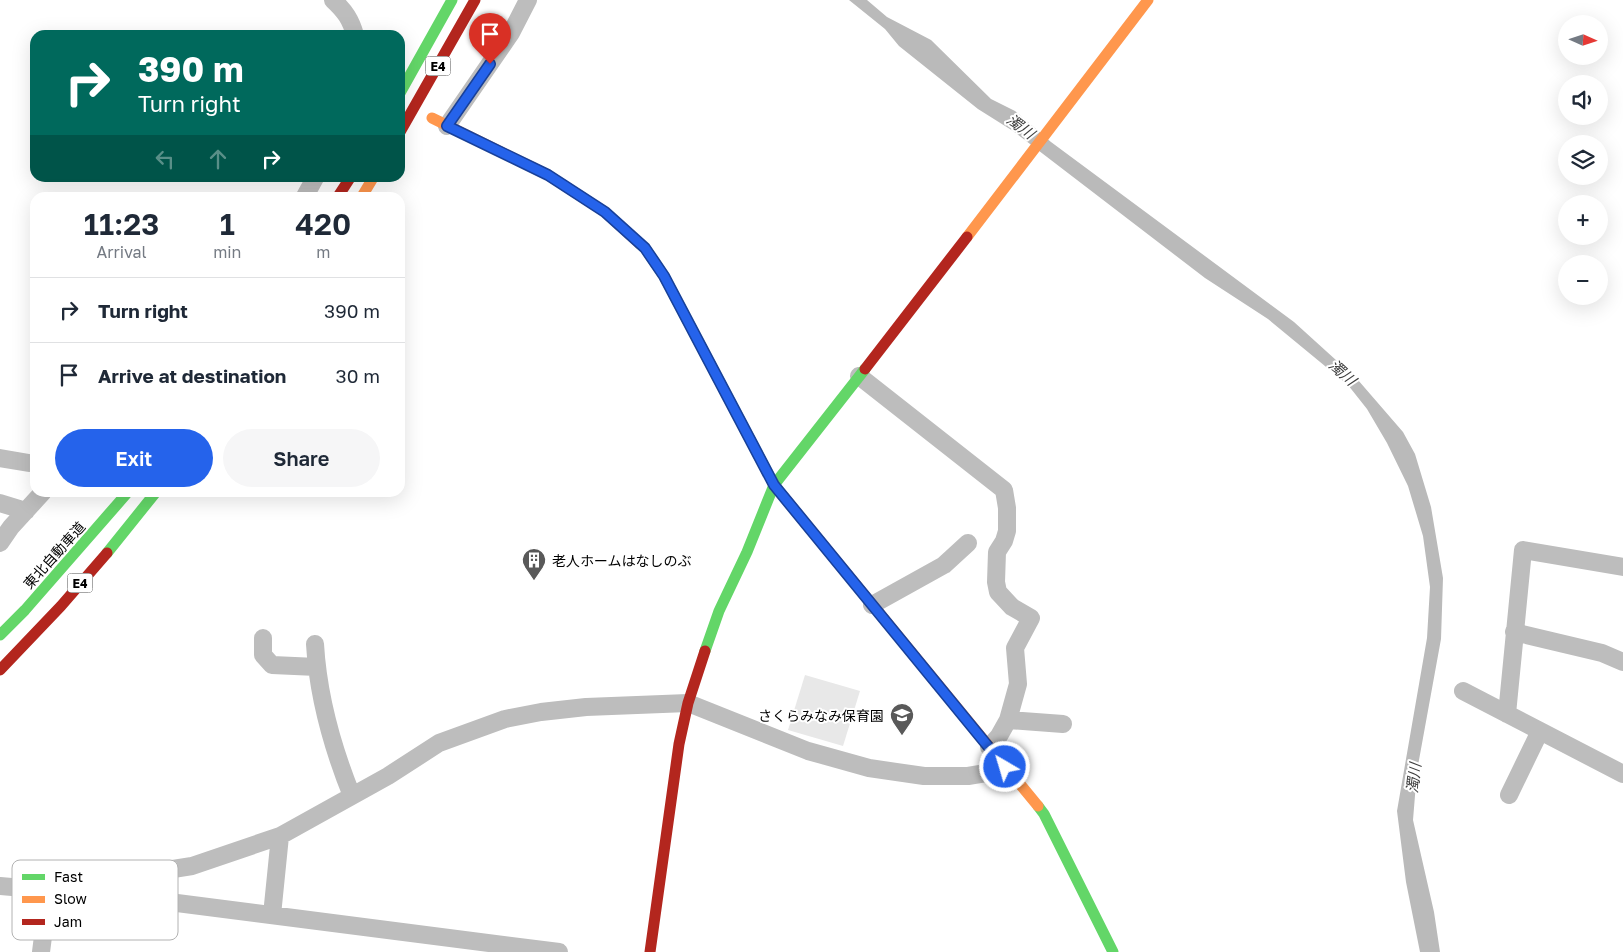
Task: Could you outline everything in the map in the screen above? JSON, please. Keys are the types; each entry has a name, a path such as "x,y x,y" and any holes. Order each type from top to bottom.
{"main road":[{"name":"E4","path":"405,84 452,0"},
{"name":"E4","path":"405,123 475,0"},
{"path":"650,952 679,744 688,703 719,611 747,552 774,485 1061,116 1148,0"},
{"path":"440,122 548,175 605,212 645,248 664,276 774,485 1044,814 1113,952"},
{"name":"東北自動車道","path":"0,635 32,602 124,497"},
{"name":"E4","path":"0,670 47,622 140,514 152,497"}],"street":[{"path":"334,0 344,10 354,30"},
{"path":"440,122 511,33 528,0"},
{"path":"859,376 1004,490 1007,508 1007,530 1004,541 997,552 996,582 998,592 1012,607 1030,618 1015,648 1018,684 1008,720 999,736 989,747"},
{"path":"0,458 29,462"},
{"path":"0,543 11,526 39,497"},
{"path":"0,503 26,511"},
{"path":"872,605 944,565 968,543"},
{"path":"1507,714 1523,550 1623,567"},
{"path":"1514,632 1602,653 1623,662"},
{"path":"263,638 264,655 272,665 317,667"},
{"path":"316,644 317,667 339,764 352,796"},
{"path":"1463,691 1623,774"},
{"path":"178,868 192,866 280,836 352,796 439,743 506,719 541,712 586,707 688,703 808,751 869,768 924,776 968,776 1005,767"},
{"path":"1008,720 1063,724"},
{"path":"1509,795 1540,731"},
{"path":"272,915 280,836"},
{"path":"178,903 559,952"}],"shaded area":[{"path":"805,675 860,691 843,746 788,730"}],"water":[{"name":"濁川","path":"849,0 867,0 887,17 931,40 991,99 1015,111 1051,142 1294,322 1358,380 1403,432 1415,454 1431,507 1443,578 1441,639 1417,771 1413,820 1434,912 1440,952 1420,952 1406,882 1397,811 1427,638 1430,587 1423,536 1408,486 1387,443 1367,409 1348,385 1268,319 1205,278 1013,131 978,109 899,46 885,29"}],"traffic: fast":[{"path":"405,84 452,0"},
{"path":"640,244 645,248 664,276 771,479"},
{"path":"705,651 719,611 747,552 774,485 865,369"},
{"path":"0,635 25,610 124,497"},
{"path":"107,553 152,497"},
{"path":"1038,806 1044,814 1113,952"}],"traffic: slow":[{"path":"967,237 1148,0"},
{"path":"432,118 548,175 605,212 640,244"},
{"path":"365,192 371,182"},
{"path":"771,479 1038,806"}],"traffic: jam":[{"path":"405,123 475,0"},
{"path":"341,192 347,182"},
{"path":"865,369 967,237"},
{"path":"0,670 61,606 107,553"},
{"path":"650,952 679,744 688,703 705,651"}],"place":[{"name":"老人ホームはなしのぶ","path":"534,581"},
{"name":"さくらみなみ保育園","path":"902,736"}],"route":[{"path":"490,64 447,126 548,175 605,212 645,248 664,276 774,485 1005,767"}]}
